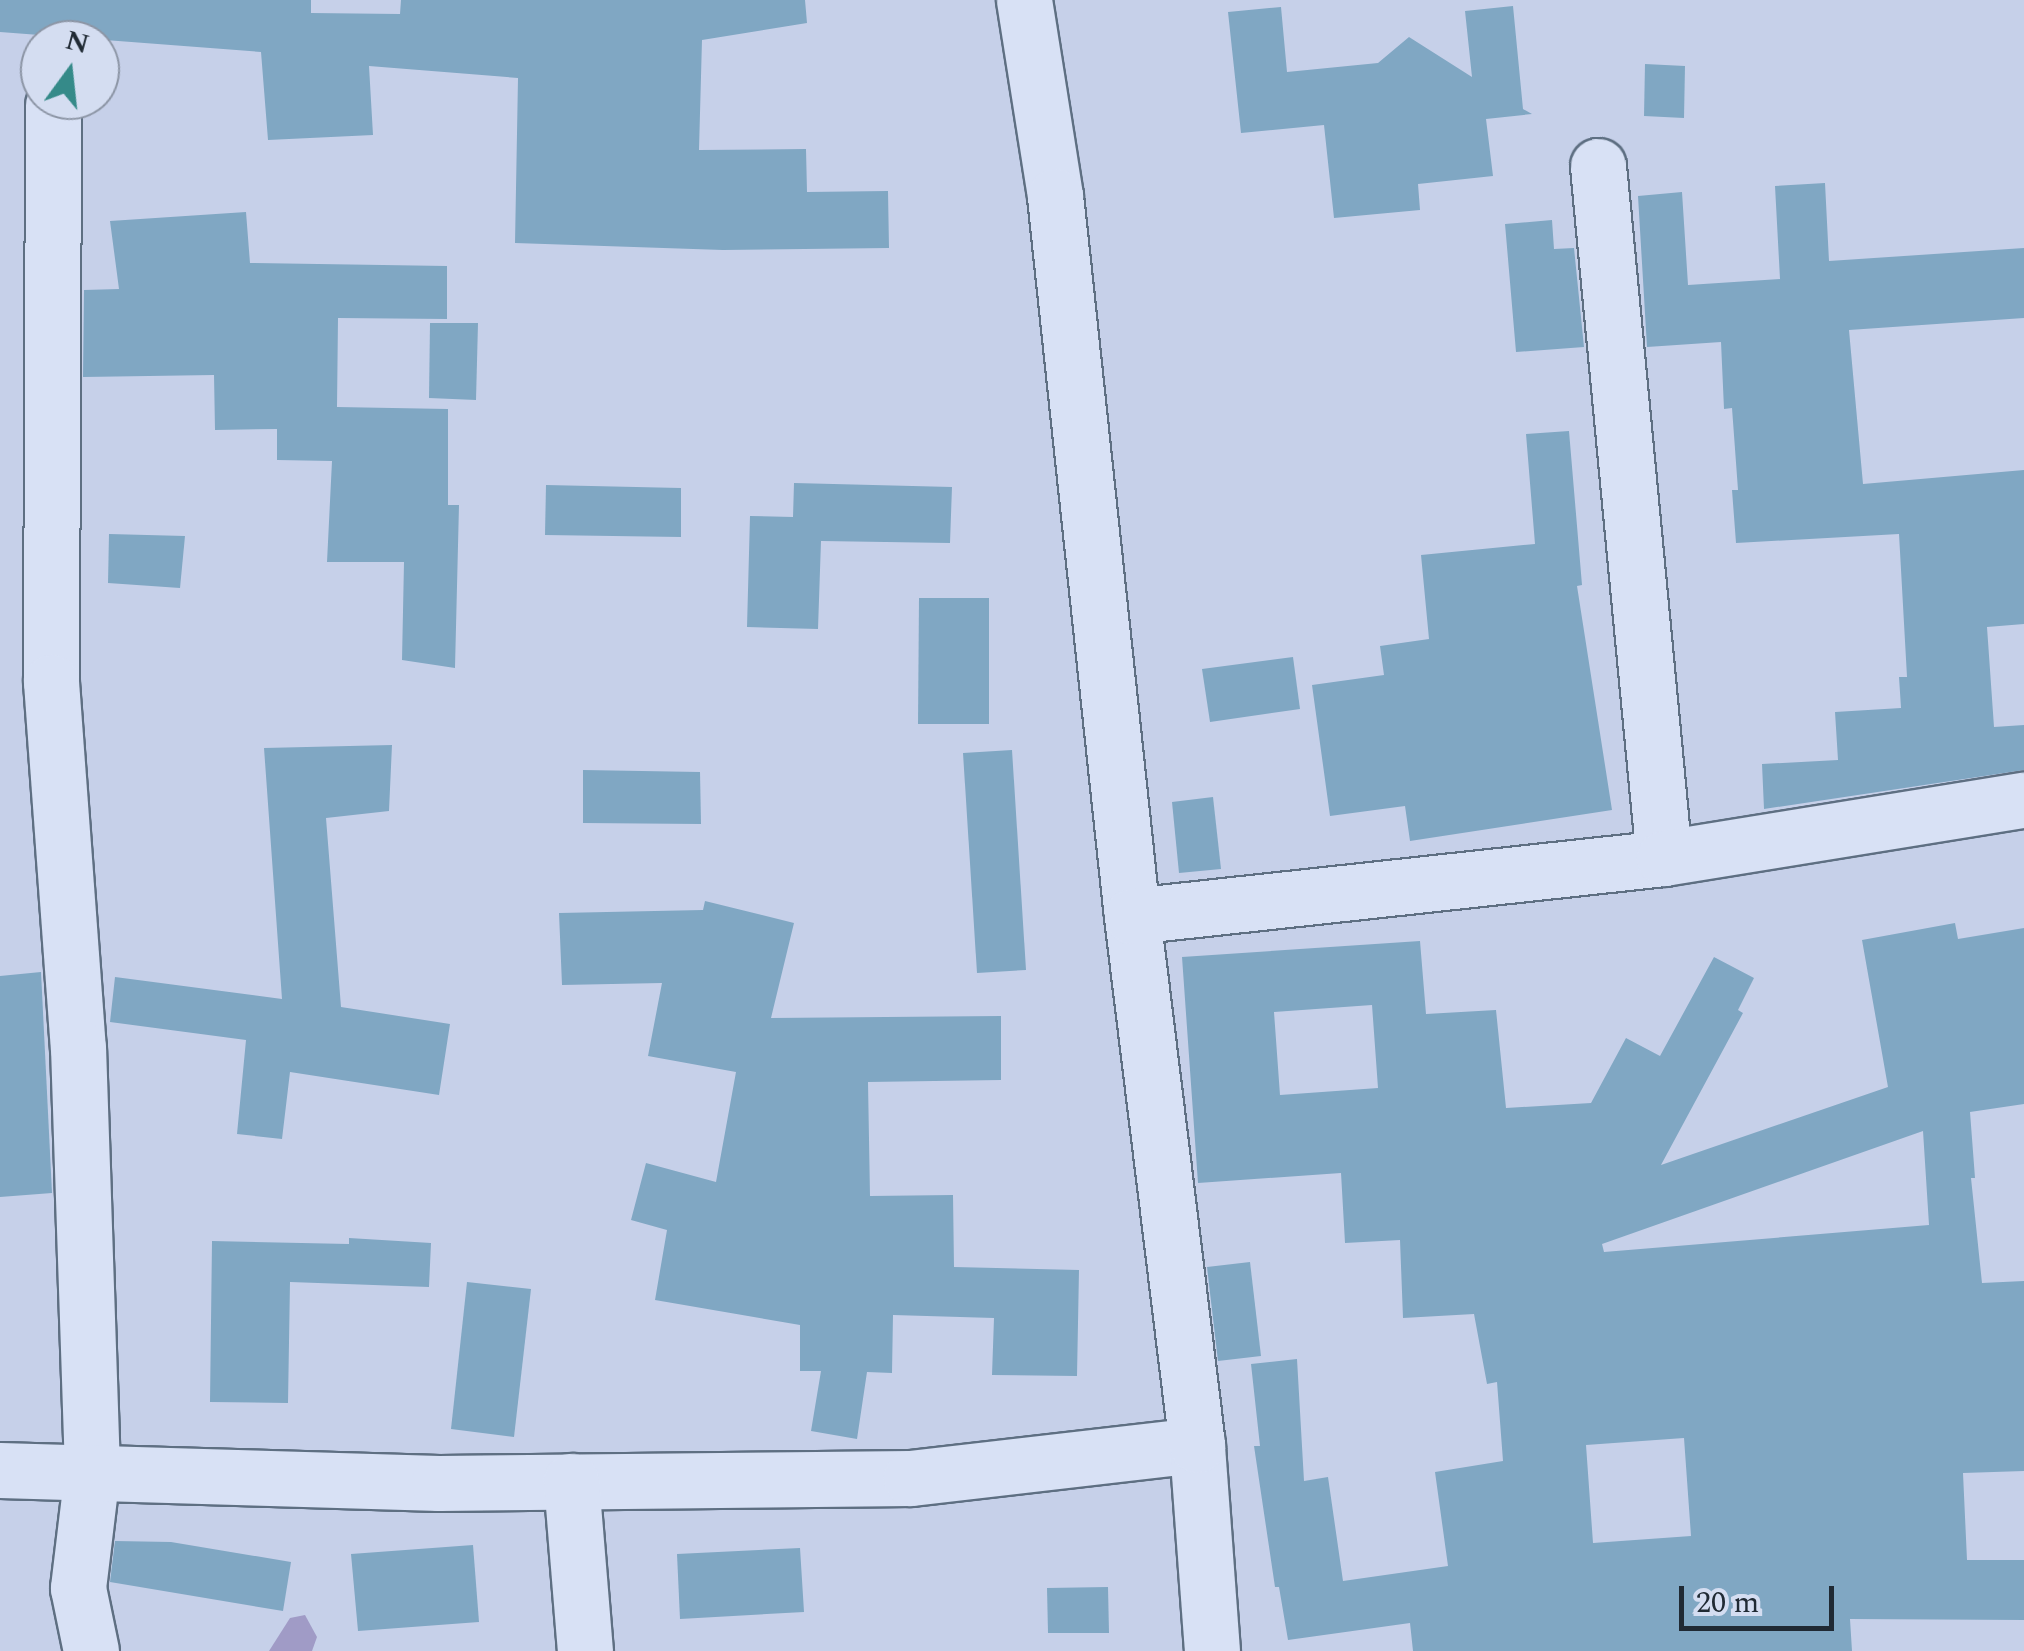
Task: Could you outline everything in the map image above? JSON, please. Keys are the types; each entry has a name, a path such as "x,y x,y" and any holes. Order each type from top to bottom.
{"street":[{"path":"1024,0 1055,196 1132,916 1198,1445 1212,1651"},
{"path":"52,120 51,682 78,1047 92,1472 78,1588 91,1651"},
{"path":"1598,166 1664,858"},
{"path":"1132,916 1664,858 2024,800"},
{"path":"0,1470 439,1483 911,1478 1198,1445"},
{"path":"571,1481 585,1651"}],"shaded area":[{"path":"305,1615 317,1637 312,1651 269,1651 290,1618"}],"building":[{"path":"0,0 311,0 311,13 400,14 401,0 805,0 807,23 702,40 699,150 806,149 807,192 888,191 889,248 723,250 515,243 518,78 369,66 373,135 268,140 261,52 120,41 120,20 20,20 20,34 0,32"},
{"path":"1513,6 1523,109 1532,114 1486,119 1493,176 1418,184 1420,210 1334,218 1324,125 1241,133 1228,12 1281,7 1287,72 1378,63 1409,37 1472,77 1465,11"},
{"path":"1645,64 1685,66 1684,118 1644,116"},
{"path":"1825,183 1829,261 2024,248 2024,318 1849,330 1863,484 2024,470 2024,624 1987,627 1994,727 2024,725 2024,770 1764,809 1762,764 1838,760 1835,712 1901,708 1899,677 1907,677 1899,534 1736,543 1732,490 1738,490 1732,408 1724,409 1721,342 1647,347 1638,196 1682,192 1688,285 1780,279 1775,186"},
{"path":"246,212 250,263 447,266 447,319 338,318 337,407 448,409 448,505 459,505 455,668 402,660 404,562 327,562 332,461 277,460 277,429 215,430 214,375 83,377 84,290 119,289 110,221"},
{"path":"1552,220 1554,249 1574,248 1584,347 1516,352 1505,224"},
{"path":"430,323 478,323 476,400 429,398"},
{"path":"1569,431 1582,585 1577,586 1612,810 1410,841 1405,806 1330,816 1312,685 1384,675 1380,646 1429,639 1421,555 1535,544 1526,434"},
{"path":"794,483 952,487 950,543 821,541 818,629 747,627 750,516 793,517"},
{"path":"546,485 681,488 681,537 545,535"},
{"path":"109,534 185,536 180,588 108,583"},
{"path":"919,598 989,598 989,724 918,724"},
{"path":"1293,657 1300,709 1210,722 1202,669"},
{"path":"392,745 389,811 326,818 341,1007 450,1024 439,1095 290,1072 282,1139 237,1134 246,1040 110,1022 115,977 282,999 264,748"},
{"path":"1012,750 1026,970 977,973 963,753"},
{"path":"583,770 700,772 701,824 583,823"},
{"path":"1213,797 1221,869 1179,873 1172,802"},
{"path":"705,901 794,923 771,1018 1001,1016 1001,1080 868,1082 870,1196 953,1195 954,1267 1079,1270 1077,1376 992,1375 994,1318 893,1315 892,1373 867,1372 857,1439 811,1431 821,1371 800,1371 800,1325 655,1300 667,1230 631,1220 646,1163 716,1182 736,1072 648,1056 662,983 562,985 559,913 703,910"},
{"path":"1955,923 1958,939 2024,928 2024,1104 1970,1112 1975,1178 1971,1178 1982,1283 2024,1281 2024,1471 1963,1473 1967,1560 2024,1560 2024,1620 1850,1619 1852,1651 1413,1651 1410,1623 1288,1640 1279,1587 1275,1587 1254,1446 1260,1446 1251,1364 1297,1359 1304,1481 1328,1477 1343,1581 1448,1566 1435,1472 1503,1461 1497,1382 1487,1384 1474,1314 1403,1318 1400,1240 1345,1243 1341,1173 1198,1183 1182,957 1420,941 1426,1014 1496,1010 1506,1108 1591,1103 1626,1038 1660,1056 1714,957 1754,978 1738,1010 1743,1013 1661,1165 1888,1087 1862,940","holes":["1372,1005 1378,1088 1280,1095 1274,1012","1923,1131 1929,1225 1604,1252 1602,1244","1684,1438 1691,1536 1593,1543 1586,1445"]},
{"path":"41,972 52,1193 0,1197 0,976"},
{"path":"349,1238 431,1243 429,1287 290,1282 288,1403 210,1402 212,1241 349,1244"},
{"path":"1250,1262 1261,1356 1218,1361 1207,1267"},
{"path":"467,1282 531,1289 514,1437 451,1429"},
{"path":"115,1541 171,1542 291,1562 283,1611 110,1582"},
{"path":"473,1545 479,1622 358,1631 351,1554"},
{"path":"800,1548 804,1612 680,1619 677,1554"},
{"path":"1108,1587 1109,1633 1048,1633 1047,1588"}]}
